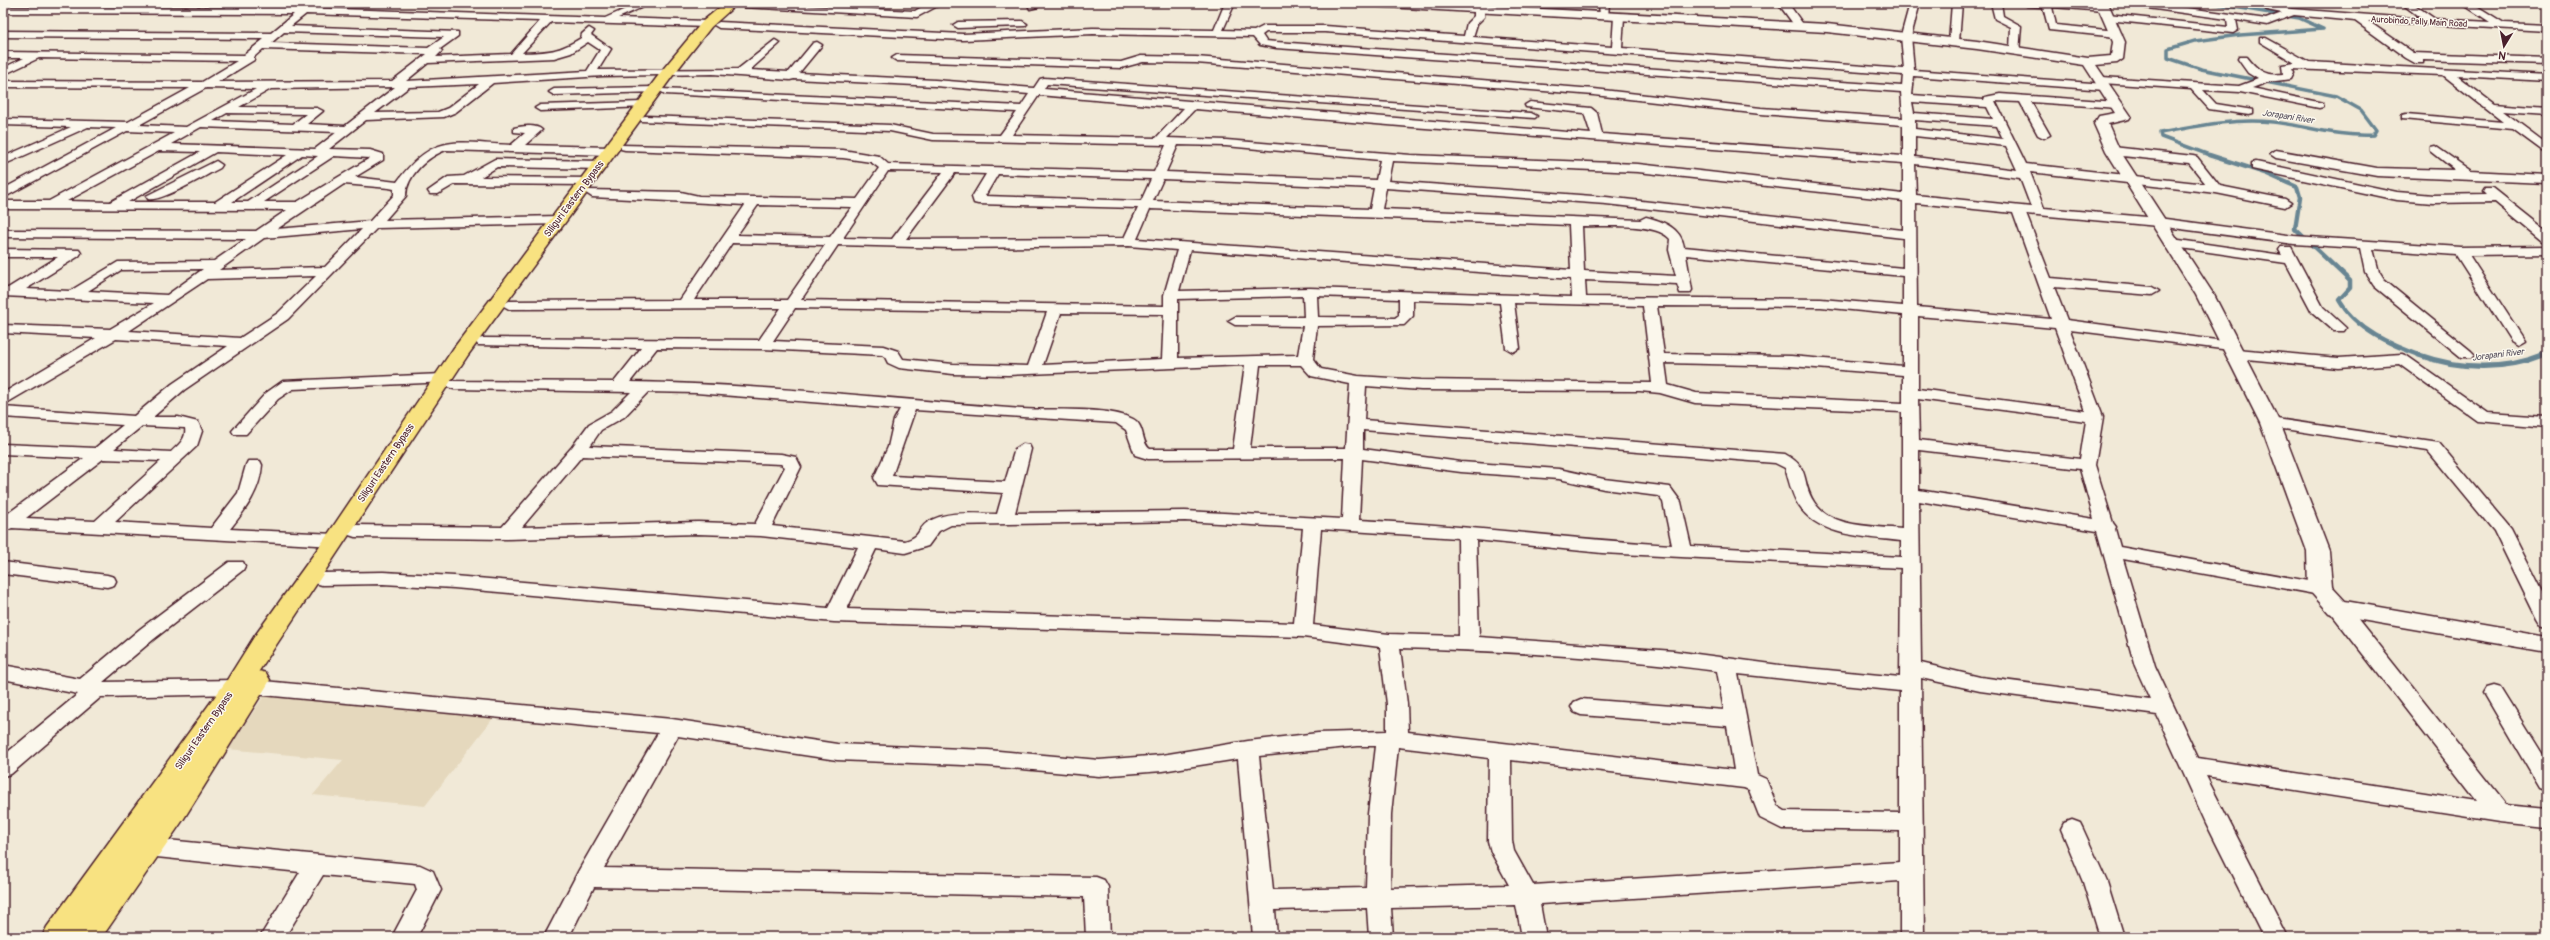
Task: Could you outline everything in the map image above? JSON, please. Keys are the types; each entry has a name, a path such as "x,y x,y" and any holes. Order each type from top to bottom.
{"main road":[{"name":"Siliguri Eastern Bypass","path":"58,937 245,687 322,580 355,532 448,382 483,342 603,167 659,91 713,25 740,3"},
{"name":"Siliguri Eastern Bypass","path":"84,937 173,812 245,687 263,643 448,382 559,220 603,167"}],"street":[{"path":"3,194 206,86 232,70 250,58 313,3"},
{"path":"591,73 606,49 584,35 606,21 647,3"},
{"path":"740,3 917,14 931,4 938,3"},
{"path":"1218,32 1230,3"},
{"path":"1369,3 1479,9 1520,7 1605,16 1800,27 1906,36 2088,62 2117,59 2119,42 2117,34 2105,9"},
{"path":"1604,3 1605,16"},
{"path":"1783,3 1800,27"},
{"path":"1912,937 1909,677 1911,310 1909,123 1906,94 1908,72 1906,36 1915,3"},
{"path":"1954,42 1957,3"},
{"path":"1996,3 1998,17 2016,26 2015,51"},
{"path":"2027,3 2105,9 2233,30 2231,17"},
{"path":"2133,3 2267,22 2292,12"},
{"name":"Aurobindo Pally Main Road","path":"2262,3 2270,8 2292,12 2357,18 2547,28"},
{"path":"2406,3 2434,23"},
{"path":"2466,3 2501,26"},
{"path":"2047,5 2052,28 2117,34"},
{"path":"392,49 470,6"},
{"path":"1468,38 1472,23 1480,17 1479,9"},
{"path":"3,10 304,11 713,25 963,37 1063,31 1218,32 1256,34 1260,30 1271,28 1325,29 1468,38 1908,72 2104,83 2195,87 2244,87 2319,105"},
{"path":"1616,50 1619,17"},
{"path":"2357,18 2410,56 2440,72 2547,150"},
{"path":"513,57 548,19"},
{"path":"958,25 1056,24 1061,25 1063,31"},
{"path":"2528,27 2547,40"},
{"path":"284,29 455,34 395,84"},
{"path":"3,34 275,36"},
{"path":"1256,34 1263,43 1276,45 1510,59 1906,94 1990,104"},
{"path":"263,46 392,49 430,55 513,57 554,55 567,51 588,38"},
{"path":"2263,40 2307,65"},
{"path":"740,73 775,43"},
{"path":"790,77 817,45"},
{"path":"882,80 904,49"},
{"path":"3,55 250,58"},
{"path":"3,72 39,55"},
{"path":"2410,56 2547,61"},
{"path":"897,58 1121,65 1131,64 1141,59 1196,60 1534,87 1761,111 1909,123 2000,123"},
{"path":"2243,59 2252,71 2265,79"},
{"path":"2088,62 2104,83 2124,116 2104,120 2101,124 2113,151 2204,295 2270,423 2318,551 2320,590"},
{"path":"3,65 19,64 193,68"},
{"path":"2244,87 2265,79 2287,77 2289,73 2286,67 2307,65 2547,78"},
{"path":"208,69 232,70"},
{"path":"6,85 269,86 406,84 591,73 659,91 890,128 933,137 1174,141 1277,146 1386,156 1638,168 1910,198 2158,222 2287,239 2366,246 2460,251 2547,250"},
{"path":"540,108 659,91 740,73 790,77 882,80 1412,124 1530,131 1909,160 2216,189 2285,203"},
{"path":"363,117 440,116 452,110 491,80"},
{"path":"1004,138 1044,81 1418,106 1531,110 1587,110 1591,113 1597,136"},
{"path":"317,153 406,84"},
{"path":"51,205 269,86"},
{"path":"1530,131 1534,87"},
{"path":"2195,87 2213,107 2249,112"},
{"path":"554,92 659,91 1024,109"},
{"path":"2039,211 2024,171 1990,104 1991,97 2023,98 2118,106"},
{"path":"2023,98 2044,135"},
{"path":"1160,141 1167,129 1178,122 1191,106"},
{"path":"1412,124 1418,106"},
{"path":"2489,107 2547,110"},
{"path":"225,110 317,111 296,127"},
{"path":"2406,117 2515,126"},
{"path":"3,122 87,124 188,130"},
{"path":"1909,123 2010,143"},
{"path":"3,162 87,124"},
{"path":"199,124 347,129"},
{"path":"513,149 536,130 518,130"},
{"path":"1129,242 1174,141"},
{"path":"5,523 100,453 136,421 206,367 283,316 329,271 400,196 400,187 420,159 435,149 454,146 513,149 603,167 681,196 699,200 860,203"},
{"path":"3,400 170,299 257,235 300,206 379,157 370,154 157,147"},
{"path":"115,204 213,149"},
{"path":"2435,149 2547,238"},
{"path":"2113,151 2193,160 2216,189"},
{"path":"218,206 299,152"},
{"path":"3,153 72,158"},
{"path":"250,206 330,153"},
{"path":"434,191 452,180 467,180 603,167 843,154 875,159 885,167 1381,184 1639,203 1910,235"},
{"path":"2276,154 2371,172 2468,175 2546,180"},
{"path":"1375,214 1386,156"},
{"path":"467,180 495,164 603,167"},
{"path":"136,205 216,165"},
{"path":"2256,166 2397,196 2433,199 2497,198"},
{"path":"764,345 885,167"},
{"path":"896,243 952,169"},
{"path":"994,171 978,197 978,200 1657,225"},
{"path":"343,180 390,184 400,187"},
{"path":"684,304 754,201"},
{"path":"1639,203 1639,215 1644,221 1670,231 1676,238 1676,250 1687,301"},
{"path":"3,205 115,204 300,206"},
{"path":"2018,209 2095,417 2087,465 2107,527 2112,552 2145,666 2216,823 2276,937"},
{"path":"6,233 257,235 373,225 559,220"},
{"path":"1575,221 1576,275 1579,301"},
{"path":"728,239 896,243 1129,242 1576,275 1683,280"},
{"path":"2287,239 2291,260 2317,309 2339,328"},
{"path":"2172,243 2291,260"},
{"path":"1170,363 1171,295 1185,245"},
{"path":"2366,246 2372,272 2379,283 2466,354"},
{"path":"1676,250 1910,273"},
{"path":"2460,251 2518,340"},
{"path":"3,253 74,253 7,292"},
{"path":"73,295 118,266 218,265"},
{"path":"204,275 329,271"},
{"path":"2044,282 2152,291"},
{"path":"7,292 170,299"},
{"path":"1171,295 1310,292 1406,294 1579,301 1806,303 1911,310 2060,324 2233,350 2339,363 2402,359 2484,418 2547,422"},
{"path":"1310,292 1311,320 1305,360 1316,373 1358,381 1421,385 1640,386 1661,388 1695,398 1911,401 2095,417"},
{"path":"1235,321 1311,320 1399,322 1406,316 1406,294"},
{"path":"1506,298 1513,348"},
{"path":"1649,301 1661,388"},
{"path":"509,305 791,304 1055,310 1171,310"},
{"path":"1034,370 1055,310"},
{"path":"3,329 113,334 242,343"},
{"path":"483,342 764,345 883,351 893,354 893,360 899,363 951,370 1034,370 1170,363 1305,360"},
{"path":"619,386 653,343"},
{"path":"1657,358 1792,361 1911,371"},
{"path":"1241,453 1253,360"},
{"path":"1350,526 1352,453 1358,381"},
{"path":"240,431 272,396 289,384 448,382 696,388 910,405 1119,419 1129,423 1134,429 1141,451 1148,454 1352,453 1446,466 1559,474 1604,484 1664,491 1672,502 1683,552"},
{"path":"507,533 578,451 595,427 618,414 644,387"},
{"path":"910,405 902,420 900,437 883,478 884,481 1012,488"},
{"path":"3,412 136,421 178,422 192,425 194,431 191,442 177,457 100,527"},
{"path":"2270,423 2433,448 2502,529 2547,619"},
{"path":"1355,424 1778,458 1792,465 1807,505 1816,515 1828,522 1851,528 1910,536"},
{"path":"1911,444 2087,465"},
{"path":"3,449 177,457"},
{"path":"1004,520 1023,449"},
{"path":"578,451 773,458 790,461 793,467 761,530"},
{"path":"216,533 245,496 253,479 254,465"},
{"path":"1910,494 2107,527"},
{"path":"355,532 507,533 698,528 761,530 869,544 913,546 922,542 933,527 940,522 1185,516 1350,526 1414,528 1548,543 1683,552 1910,563"},
{"path":"5,523 335,540"},
{"path":"1303,630 1312,524"},
{"path":"1467,534 1469,643"},
{"path":"834,615 869,544"},
{"path":"2112,552 2320,590 2338,608 2500,813"},
{"path":"3,768 90,689 147,634 236,566"},
{"path":"3,568 107,581"},
{"path":"322,580 383,578 454,582 834,615 1303,630 1389,641 1469,643 1674,658 1786,673 1909,677 1980,684 2163,708"},
{"path":"2338,608 2547,644"},
{"path":"1382,937 1378,898 1376,847 1380,796 1393,739 1397,704 1389,641"},
{"path":"1726,664 1747,780"},
{"path":"3,672 90,689 245,687 444,704 672,727 836,752 988,758 1099,768 1162,763 1248,749 1318,741 1393,739 1747,780 1758,785 1768,812 1782,820 1910,822"},
{"path":"2494,693 2547,781"},
{"path":"1581,707 1736,719"},
{"path":"556,937 586,877 672,727"},
{"path":"1248,749 1260,900 1265,937"},
{"path":"1500,752 1500,841 1503,852 1526,895 1534,937"},
{"path":"2191,765 2500,813 2547,818"},
{"path":"2072,828 2095,882 2112,937"},
{"path":"147,847 318,863 420,875 425,878 429,890 427,897 404,937"},
{"path":"272,937 318,863"},
{"path":"1260,900 1526,895 1911,871"},
{"path":"586,877 1096,887 1098,937"}],"shaded area":[{"path":"264,696 494,717 425,806 313,795 343,760 228,749"}],"waterway":[{"name":"Jorapani River","path":"2211,3 2299,18 2323,29 2240,35 2195,41 2168,49 2168,58 2201,69 2336,96 2361,110 2376,130 2373,135 2360,135 2335,133 2273,122 2245,121 2216,123 2160,133 2161,137 2211,156"},
{"name":"Jorapani River","path":"2211,156 2265,173 2297,187 2300,197 2295,229 2350,281 2350,288 2339,300 2346,311 2375,335 2398,347 2422,356"},
{"name":"Jorapani River","path":"2540,356 2547,353"},
{"name":"Jorapani River","path":"2422,356 2449,363 2481,366 2513,364 2540,356"}]}
